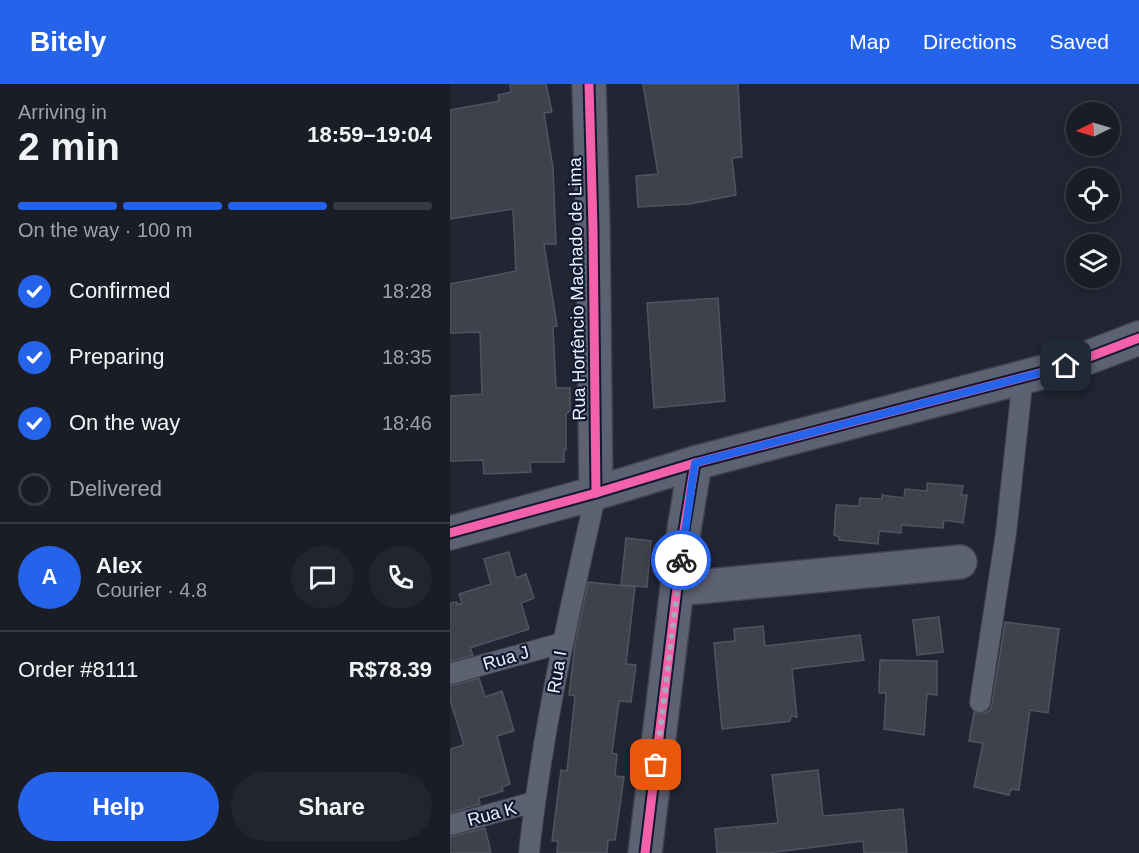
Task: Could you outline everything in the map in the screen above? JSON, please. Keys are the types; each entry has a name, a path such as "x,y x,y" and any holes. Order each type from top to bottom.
{"street":[{"name":"Rua Hortêncio Machado de Lima","path":"590,84 596,493"},
{"path":"450,533 695,463 1066,366 1139,338"},
{"path":"645,853 677,589 695,463"},
{"path":"677,589 960,562"}],"lane":[{"path":"980,702 1006,533 1023,377"},
{"name":"Rua I","path":"529,853 534,802 562,643 596,493"},
{"name":"Rua J","path":"450,674 562,643"},
{"name":"Rua K","path":"450,825 534,802"}],"building":[{"path":"510,84 546,84 552,112 544,113 553,168 556,244 544,244 557,326 553,327 556,388 570,388 570,411 566,414 564,462 530,462 531,472 484,474 483,460 450,461 450,396 482,394 480,332 450,333 450,284 516,271 513,209 450,219 450,110 499,101 498,95 511,92"},
{"path":"643,84 738,84 742,157 732,158 736,195 690,204 638,207 636,176 658,174"},
{"path":"718,298 725,401 654,408 647,303"},
{"path":"927,483 963,486 961,495 967,495 963,523 944,520 943,528 901,525 901,533 879,531 878,544 839,540 839,537 834,535 836,505 859,506 860,498 882,499 882,495 904,498 905,489 927,491"},
{"path":"626,538 651,541 647,587 621,585"},
{"path":"509,552 516,578 526,574 534,598 521,603 529,629 470,648 473,655 450,662 450,603 457,602 457,605 462,603 459,594 491,584 484,559"},
{"path":"588,582 635,587 626,664 636,665 631,702 619,701 612,753 617,754 615,776 624,777 615,840 608,840 607,853 557,853 558,841 552,841 561,770 567,771 575,696 569,695 575,644"},
{"path":"939,617 943,652 917,655 913,620"},
{"path":"1005,622 1059,629 1048,713 1030,710 1019,790 1011,789 1009,795 974,787 983,743 969,741 974,712 985,713 990,710 992,704"},
{"path":"763,626 765,646 860,635 864,660 792,669 797,717 791,716 790,721 785,722 722,729 714,643 735,641 734,629"},
{"path":"880,660 937,661 937,695 927,694 924,735 884,729 886,693 879,693"},
{"path":"479,678 485,697 502,691 514,731 497,736 510,784 502,787 503,791 479,798 480,804 450,813 450,749 464,745 450,700 450,686"},
{"path":"818,770 823,816 903,809 907,853 864,853 863,841 768,853 717,853 715,829 778,823 772,775"},
{"path":"485,828 491,853 450,853 450,837"}],"cycle path":[{"path":"589,84 596,493"},
{"path":"450,533 695,463 1066,366 1139,338"},
{"path":"645,853 684,530 695,463"}],"way so far":[{"path":"656,765 681,560"}],"route":[{"path":"681,560 695,463 1066,366"}]}
